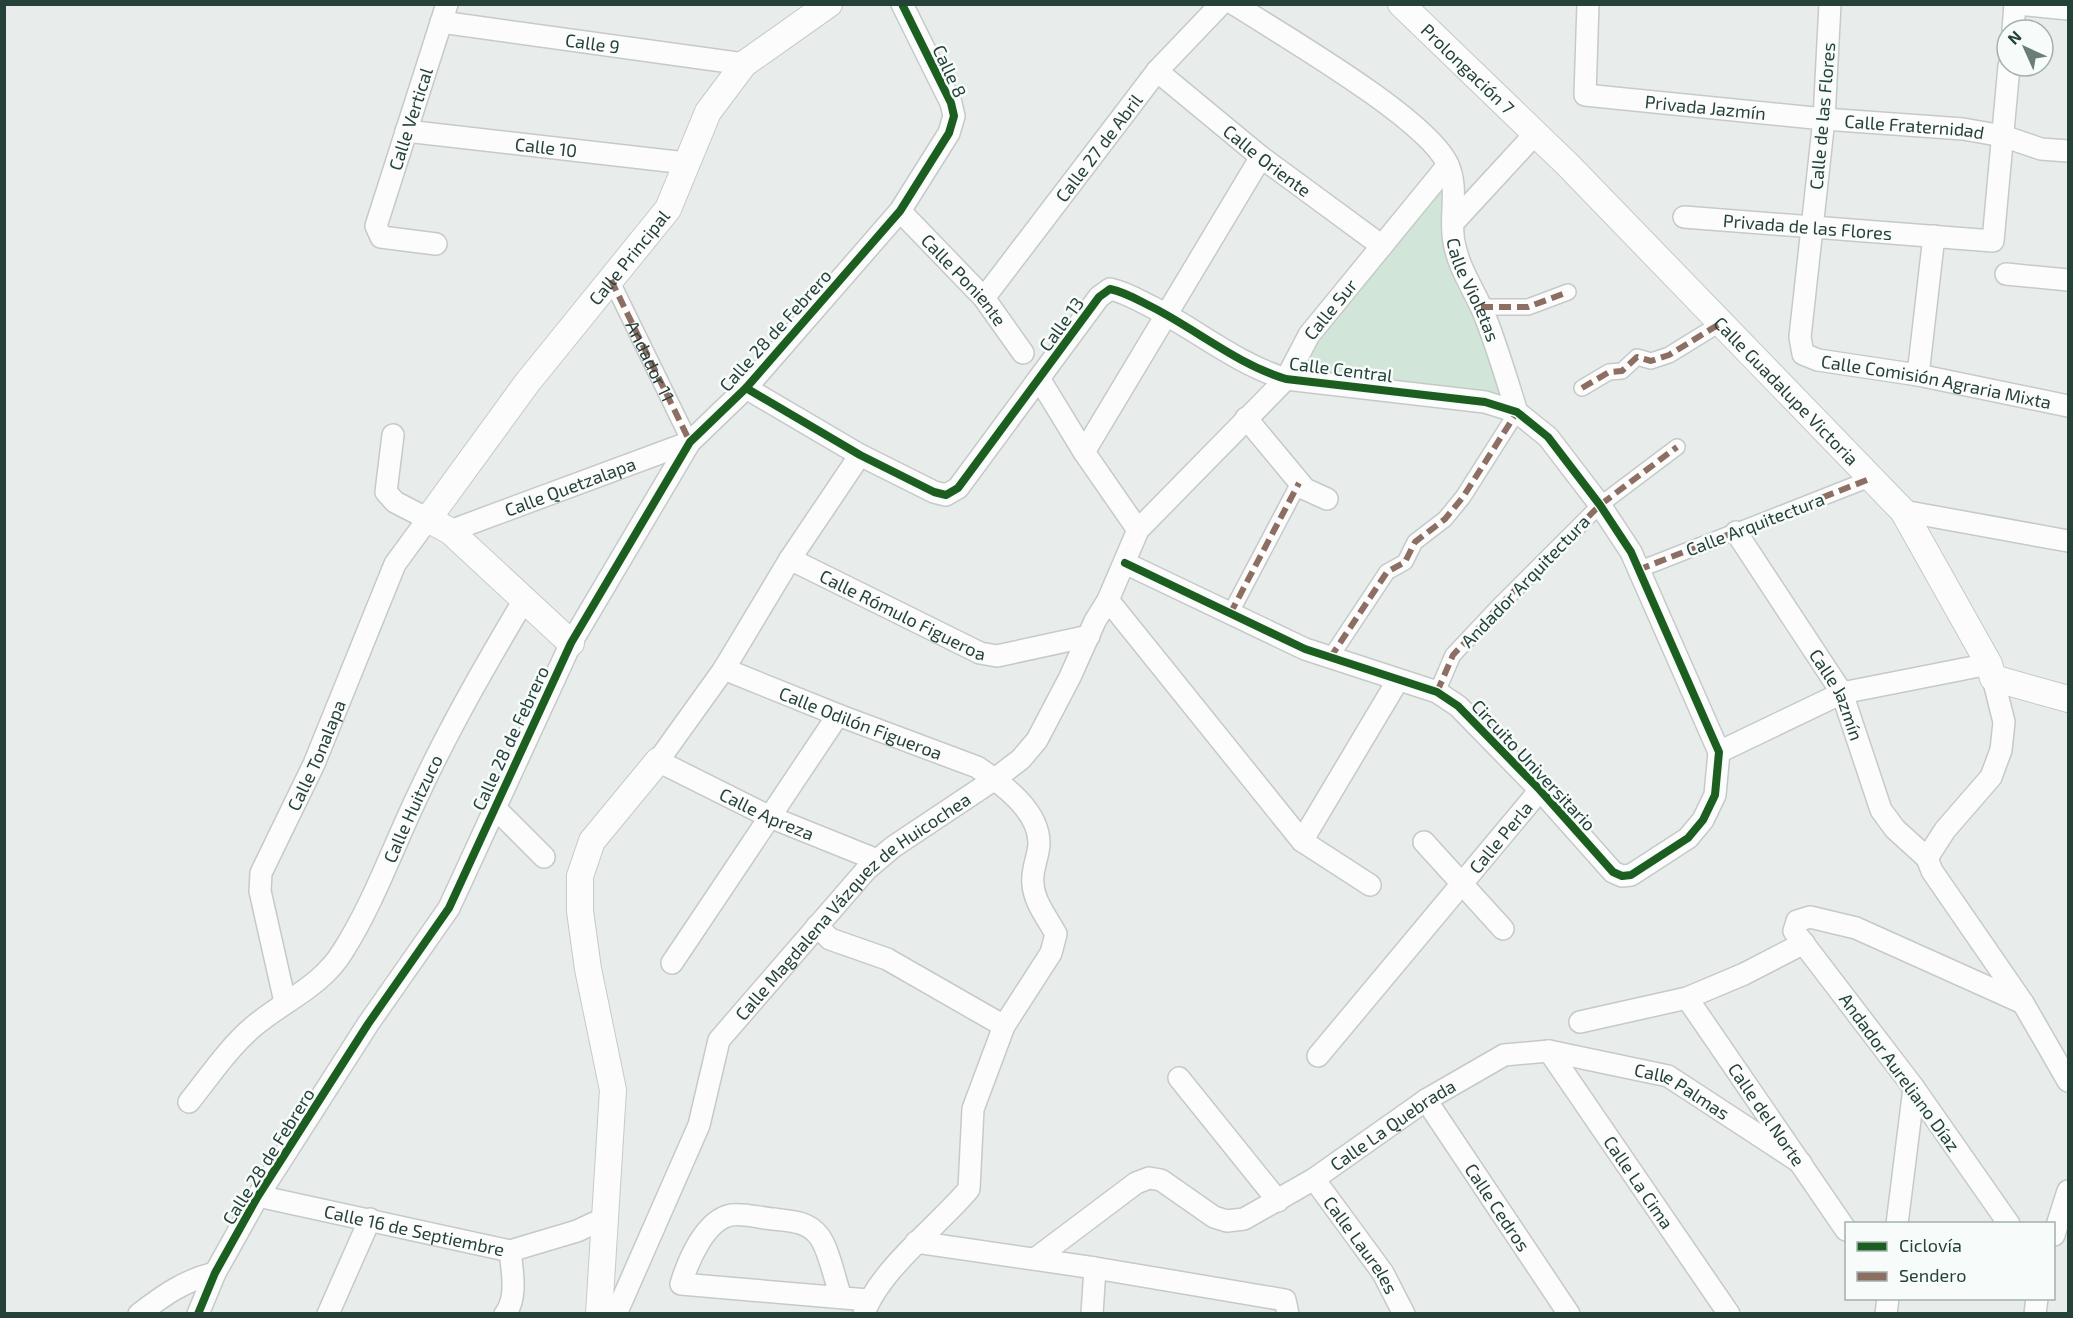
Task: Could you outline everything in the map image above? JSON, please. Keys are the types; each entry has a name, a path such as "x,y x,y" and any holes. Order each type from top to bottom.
{"street":[{"name":"Calle Principal","path":"428,519 527,383 668,209 708,112 744,64 829,4"},
{"name":"Calle 8","path":"900,211 950,133 954,117 951,103 902,4"},
{"name":"Calle 27 de Abril","path":"984,298 1157,71 1221,4"},
{"path":"1234,4 1394,109 1433,144 1448,165"},
{"name":"Prolongación 7","path":"1401,4 1535,134"},
{"name":"Privada Jazmín","path":"1588,4 1585,95 1824,119"},
{"name":"Calle de las Flores","path":"1803,354 1800,337 1824,119 1830,4"},
{"path":"2017,4 2068,9"},
{"name":"Calle 9","path":"444,13 744,64"},
{"name":"Calle Vertical","path":"436,244 381,237 376,226 444,13"},
{"name":"Calle Oriente","path":"1157,71 1261,157 1382,246"},
{"name":"Calle Fraternidad","path":"1934,237 1993,241 2008,78"},
{"name":"Calle Fraternidad","path":"1824,119 1963,129 2003,136"},
{"name":"Calle 10","path":"406,131 686,163"},
{"path":"1453,223 1535,134"},
{"name":"Calle Guadalupe Victoria","path":"1535,134 1903,511 1991,671"},
{"path":"2003,136 2041,148 2068,151"},
{"path":"1084,452 1261,157"},
{"name":"Calle Violetas","path":"1448,165 1453,185 1453,223 1457,251 1466,279 1481,307 1517,412"},
{"name":"Calle Sur","path":"1138,530 1286,379 1309,335 1448,165"},
{"name":"Calle Poniente","path":"900,211 984,298 1023,353"},
{"name":"Calle 28 de Febrero","path":"198,1314 215,1274 258,1196 368,1024 449,908 571,643 690,442 746,388 900,211"},
{"name":"Privada de las Flores","path":"1684,217 1934,237"},
{"path":"1918,375 1934,237"},
{"path":"2006,274 2068,280"},
{"name":"Andador 11","path":"611,280 690,442"},
{"name":"Calle Central","path":"1110,289 1122,291 1166,314 1264,373 1286,379 1485,402 1517,412"},
{"name":"Calle 13","path":"860,455 934,492 946,495 958,488 1040,380 1099,297 1110,289"},
{"path":"1481,307 1528,307 1568,292"},
{"path":"1582,388 1609,372 1622,370 1637,357 1652,361 1669,355 1721,323"},
{"name":"Calle Comisión Agraria Mixta","path":"1803,354 1818,360 1918,375 2068,406"},
{"path":"1040,380 1084,452 1138,530"},
{"path":"599,1314 603,1220 613,1090 588,969 580,911 580,876 592,842 658,761 724,669 790,559 860,455 746,388"},
{"path":"1330,658 1387,572 1406,562 1415,542 1445,519 1463,497 1517,412 1548,437 1600,505 1631,552 1719,752 1842,693 1991,671 2068,699"},
{"path":"1246,418 1288,466 1299,483 1327,499"},
{"path":"393,435 386,492 395,502 450,531 571,643"},
{"name":"Calle Quetzalapa","path":"450,531 690,442"},
{"name":"Andador Arquitectura","path":"1437,692 1453,655 1600,505 1677,447"},
{"name":"Calle Arquitectura","path":"1638,570 1872,478"},
{"path":"1230,614 1299,483"},
{"path":"1903,511 2068,541"},
{"name":"Calle Tonalapa","path":"285,1002 260,891 261,873 314,764 395,564 428,519"},
{"name":"Calle Magdalena Vázquez de Huicochea","path":"616,1314 699,1125 719,1040 816,926 877,860 995,779 1021,759 1037,740 1108,600 1138,530"},
{"name":"Calle Jazmín","path":"1736,532 1842,693 1881,810 1895,829 1927,858 1932,871 2023,1003 2068,1081"},
{"name":"Calle Rómulo Figueroa","path":"790,559 980,653 997,656 1089,636"},
{"name":"Circuito Universitario","path":"1125,563 1305,649 1437,692 1458,706 1540,790 1613,872 1622,876 1631,875 1688,838 1703,820 1715,795 1719,752"},
{"name":"Calle Huitzuco","path":"189,1102 252,1027 285,1002 309,989 342,953 476,681 524,600"},
{"path":"1108,600 1302,841 1370,885"},
{"name":"Calle Odilón Figueroa","path":"724,669 977,767 995,779 1033,818 1039,842 1032,883 1038,901 1056,934 1052,953 1004,1026 973,1110 969,1189 916,1242 866,1307"},
{"path":"1927,858 1945,830 1991,777 2001,750 2004,722 1991,671"},
{"path":"1302,841 1398,681"},
{"path":"672,963 838,715"},
{"name":"Calle Apreza","path":"658,761 770,817 877,860"},
{"name":"Calle Perla","path":"1318,1056 1540,790"},
{"path":"494,807 544,857"},
{"path":"1424,842 1503,929"},
{"name":"Andador Aureliano Díaz","path":"2008,1222 1914,1088 1794,931 1797,921 1810,917 1857,928 2023,1003"},
{"path":"816,926 830,939 887,959 1004,1026"},
{"path":"1580,1022 1687,998 1744,974 1804,943"},
{"name":"Calle del Norte","path":"1687,998 1845,1229"},
{"name":"Calle Palmas","path":"1549,1051 1668,1076 1801,1163"},
{"name":"Calle La Quebrada","path":"1035,1259 1136,1183 1149,1178 1161,1180 1214,1217 1227,1221 1244,1219 1314,1179 1426,1100 1504,1055 1549,1051"},
{"name":"Calle La Cima","path":"1549,1051 1729,1314"},
{"path":"1179,1078 1278,1201"},
{"path":"1897,1222 1914,1088"},
{"name":"Calle Cedros","path":"1426,1100 1569,1314"},
{"name":"Calle Laureles","path":"1314,1179 1383,1273 1404,1314"},
{"path":"2055,1232 2068,1191"},
{"name":"Calle 16 de Septiembre","path":"258,1196 510,1251 577,1232 603,1220"},
{"path":"841,1297 820,1238 812,1229 801,1222 733,1215 720,1219 708,1231 687,1266 681,1284 841,1297 866,1307"},
{"path":"328,1314 370,1219"},
{"path":"916,1242 1095,1268 1286,1300 1288,1314"},
{"path":"505,1314 510,1307 513,1279 510,1251"},
{"path":"1092,1314 1095,1268"},
{"path":"139,1314 173,1288 196,1278 215,1274"}],"green space":[{"path":"1445,176 1475,313 1505,401 1294,375 1317,332"}],"marked path":[{"path":"611,280 690,442"},
{"path":"1481,307 1528,307 1568,292"},
{"path":"1582,388 1609,372 1622,371 1637,357 1651,361 1669,355 1721,323"},
{"path":"1330,658 1387,572 1405,562 1415,542 1445,519 1463,497 1517,412"},
{"path":"1437,692 1453,655 1502,603 1600,505 1677,447"},
{"path":"1638,570 1872,478"},
{"path":"1230,614 1299,483"}],"cycle path":[{"path":"198,1314 215,1273 258,1196 368,1024 449,908 571,643 690,442 746,388 900,211 949,133 954,116 951,103 902,4"},
{"path":"746,388 860,455 934,492 946,495 958,488 1099,297 1110,289 1126,294 1169,316 1251,365 1286,379 1485,402 1517,412 1548,437 1600,505 1631,552 1719,752 1715,795 1703,820 1688,838 1631,875 1622,876 1613,872 1540,790 1458,706 1437,692 1305,649 1125,563"}]}
